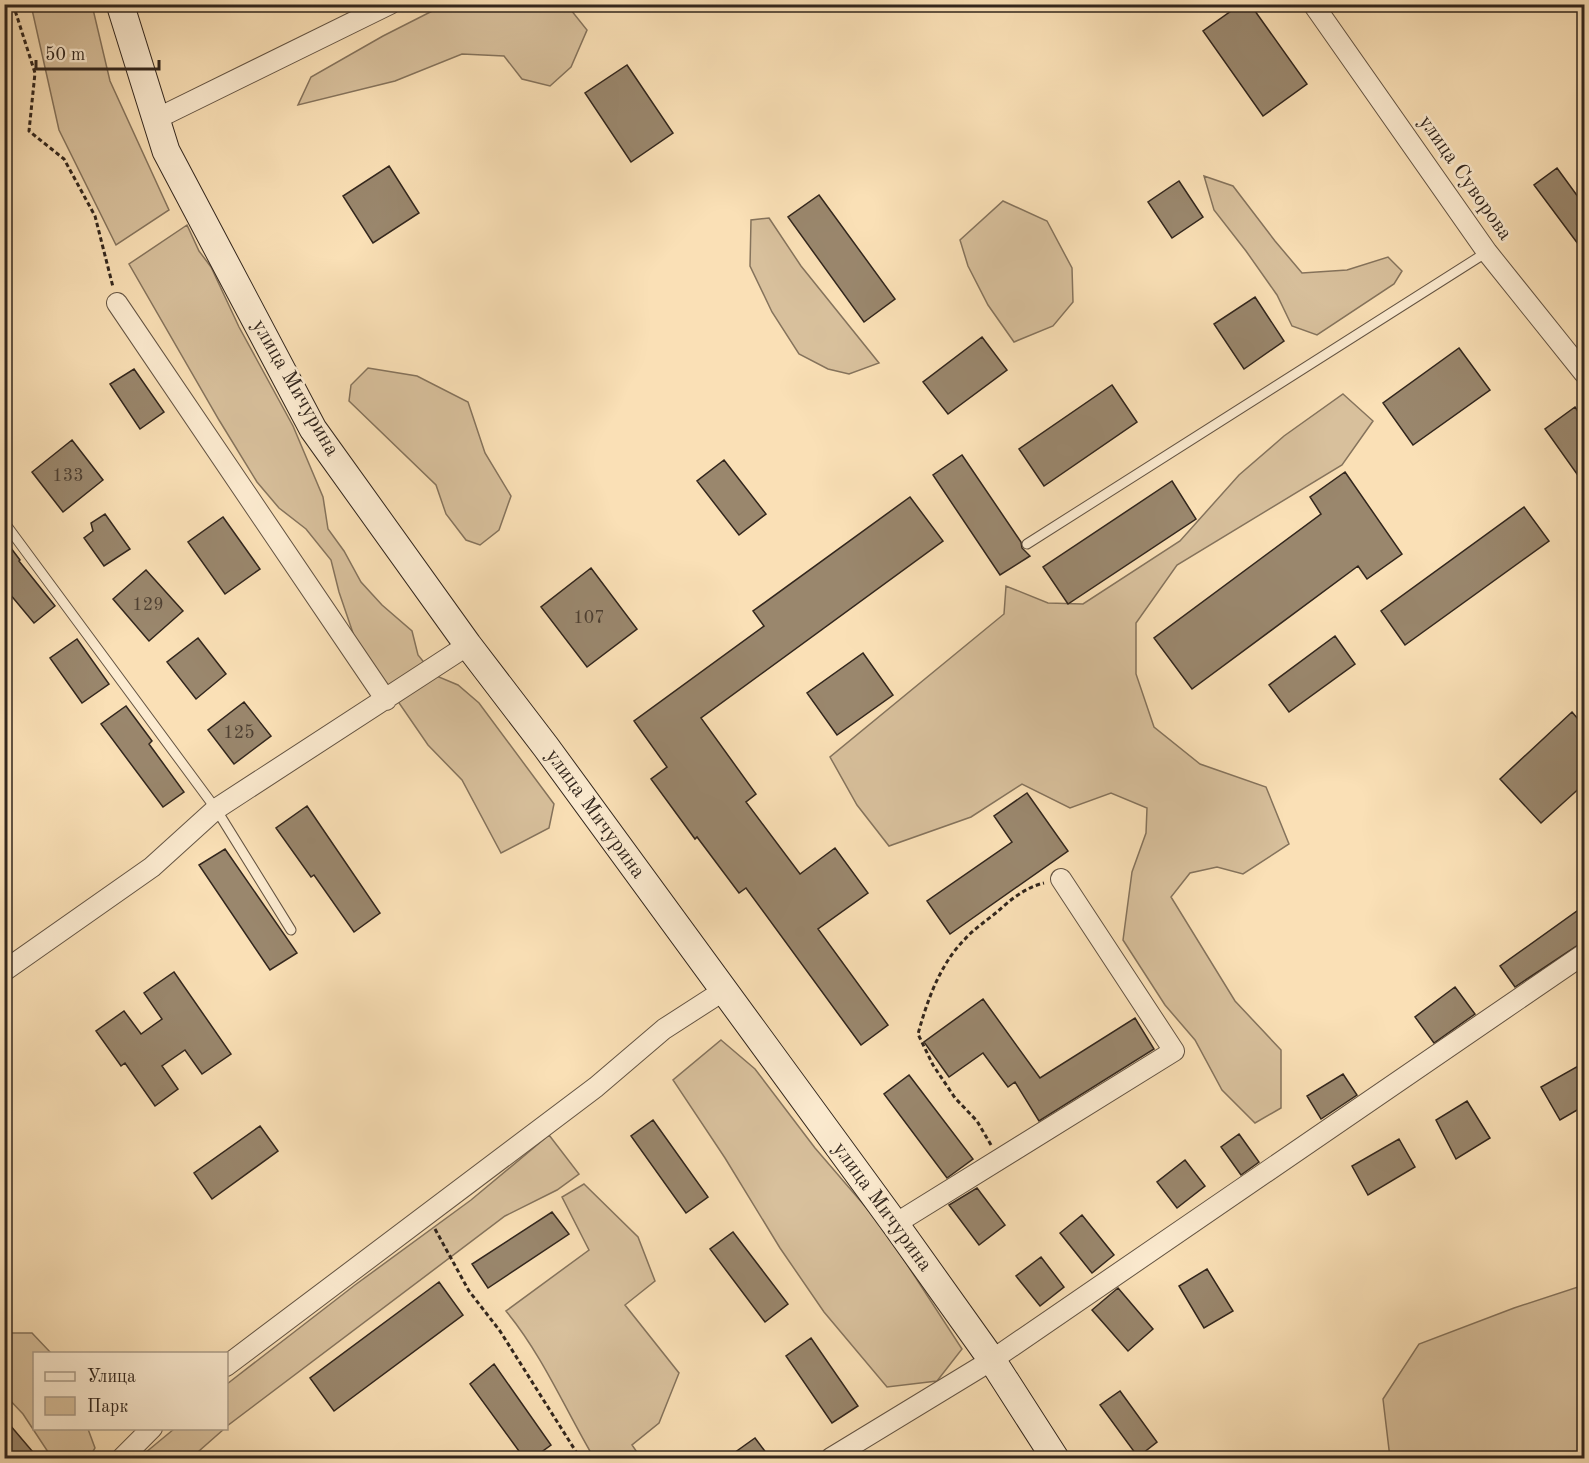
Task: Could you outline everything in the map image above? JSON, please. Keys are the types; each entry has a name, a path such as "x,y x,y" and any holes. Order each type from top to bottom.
{"main road":[{"name":"улица Мичурина","path":"120,4 166,151 313,429 468,645 546,747 895,1224 992,1360 1055,1458"}],"street":[{"path":"156,118 390,4"},
{"name":"улица Суворова","path":"1313,4 1487,252 1584,373"},
{"path":"117,303 386,700"},
{"path":"4,971 152,867 216,809 468,645"},
{"path":"895,1224 1174,1051 1061,879"},
{"path":"831,1458 992,1360 1584,954"},
{"path":"228,1364 596,1087 664,1029 723,991"},
{"path":"122,1458 150,1430"}],"lane":[{"path":"1027,544 1487,252"},
{"path":"4,522 216,809 291,930"}],"path":[{"path":"13,4 35,73 29,131 64,159 95,216 117,303"},
{"path":"999,1160 977,1121 955,1098 933,1065 918,1034 940,974 964,940 1009,900 1037,885 1061,879"},
{"path":"428,1214 469,1291 500,1331 580,1458"}],"green space":[{"path":"31,5 92,5 110,81 169,210 116,245 59,130"},
{"path":"444,5 567,5 587,30 571,67 550,86 522,79 504,56 462,54 395,81 298,105 311,77"},
{"path":"1204,176 1233,186 1302,273 1347,270 1388,257 1402,271 1394,284 1317,335 1292,326 1277,295 1214,210"},
{"path":"1003,201 1047,221 1072,268 1073,302 1053,326 1014,342 988,305 968,266 960,240"},
{"path":"769,218 801,266 879,363 849,374 828,369 799,354 772,312 750,266 751,220"},
{"path":"187,225 293,426 323,497 328,529 344,551 361,582 382,605 412,631 418,655 434,675 458,685 479,703 554,804 549,828 501,853 462,780 428,745 355,639 331,560 306,529 279,508 257,482 219,420 129,264"},
{"path":"368,368 417,376 468,402 485,453 511,496 499,530 480,545 466,540 446,514 436,485 349,401 351,385"},
{"path":"1343,394 1373,421 1342,465 1177,565 1136,623 1136,674 1154,727 1200,764 1266,787 1289,844 1243,874 1217,867 1190,873 1171,897 1235,1001 1281,1050 1281,1108 1255,1123 1222,1090 1195,1040 1165,1005 1123,940 1132,872 1146,833 1147,808 1111,793 1070,808 1022,784 971,817 889,846 857,805 830,757 1004,614 1006,586 1048,603 1083,604 1180,541 1239,475 1284,436"},
{"path":"721,1040 755,1069 815,1148 882,1226 962,1349 937,1381 887,1387 824,1312 780,1248 725,1158 673,1080"},
{"path":"549,1135 579,1174 557,1190 505,1216 228,1425 228,1383 355,1285 471,1200"},
{"path":"584,1184 638,1237 655,1281 625,1305 679,1373 659,1423 632,1445 641,1458 594,1458 542,1364 506,1311 589,1250 562,1197"},
{"path":"1584,1285 1584,1458 1390,1458 1383,1399 1419,1344 1514,1308"},
{"path":"5,1333 32,1333 50,1352 33,1352 33,1429 23,1414 5,1395"},
{"path":"34,1430 88,1430 95,1448 89,1458 52,1458"},
{"path":"173,1430 223,1430 191,1458 139,1458"}],"building":[{"path":"1241,4 1250,4 1307,84 1263,116 1203,31"},
{"path":"627,65 673,133 631,162 585,93"},
{"path":"389,166 419,213 373,243 343,196"},
{"path":"1557,168 1584,205 1584,252 1534,185"},
{"path":"1179,181 1203,217 1172,238 1148,202"},
{"path":"819,195 895,299 864,322 788,217"},
{"path":"1255,297 1284,341 1244,369 1214,324"},
{"path":"982,337 1007,370 948,414 923,382"},
{"path":"1459,348 1490,390 1413,445 1383,403"},
{"path":"134,369 164,412 140,429 110,384"},
{"path":"1112,385 1137,422 1044,486 1019,449"},
{"path":"1575,407 1584,420 1584,484 1545,429"},
{"path":"72,440 103,480 63,512 32,472"},
{"path":"962,455 1021,542 1022,548 1030,556 1000,575 933,475"},
{"path":"724,460 766,514 739,535 697,481"},
{"path":"1345,472 1402,554 1367,579 1358,566 1192,689 1154,638 1321,514 1310,497"},
{"path":"1172,481 1196,519 1068,604 1043,567"},
{"path":"910,497 943,541 701,718 756,794 746,802 800,874 835,848 868,893 818,929 888,1025 861,1045 746,888 739,893 697,837 695,839 651,779 667,767 634,721 764,626 753,611"},
{"path":"1524,507 1549,541 1405,645 1381,611"},
{"path":"105,514 130,549 104,566 84,538 93,531 91,523"},
{"path":"223,517 260,569 225,594 188,542"},
{"path":"4,539 55,606 34,623 4,587"},
{"path":"591,568 637,629 587,667 541,607"},
{"path":"146,570 183,611 149,641 113,599"},
{"path":"1335,636 1355,664 1289,712 1269,685"},
{"path":"198,638 226,674 196,699 167,662"},
{"path":"77,639 109,684 82,703 50,658"},
{"path":"863,653 893,695 837,735 807,693"},
{"path":"244,702 271,736 234,764 208,730"},
{"path":"126,706 152,741 149,744 184,792 163,807 101,724"},
{"path":"1572,712 1584,726 1584,784 1541,823 1500,779"},
{"path":"1027,793 1068,851 950,934 927,901 1012,842 994,816"},
{"path":"307,806 380,913 354,932 314,875 311,877 276,828"},
{"path":"225,849 297,953 270,970 199,865"},
{"path":"1584,906 1584,941 1515,987 1500,966"},
{"path":"174,972 231,1054 202,1074 185,1050 162,1066 178,1089 155,1106 125,1063 121,1066 96,1031 124,1011 141,1034 162,1019 144,993"},
{"path":"1455,987 1475,1014 1434,1043 1415,1017"},
{"path":"983,999 1040,1078 1135,1018 1154,1049 1039,1121 1015,1082 1008,1087 983,1053 949,1077 924,1042"},
{"path":"1580,1065 1584,1074 1584,1106 1560,1120 1541,1087"},
{"path":"1343,1074 1357,1095 1321,1119 1307,1096"},
{"path":"909,1075 973,1159 947,1178 884,1094"},
{"path":"1467,1101 1490,1138 1456,1159 1436,1120"},
{"path":"653,1120 708,1197 686,1213 631,1136"},
{"path":"260,1126 278,1151 212,1199 194,1173"},
{"path":"1239,1134 1259,1162 1241,1175 1221,1147"},
{"path":"1399,1139 1415,1167 1368,1195 1352,1166"},
{"path":"1185,1160 1205,1186 1177,1208 1157,1182"},
{"path":"977,1188 1005,1225 979,1245 949,1205"},
{"path":"552,1212 569,1234 488,1288 472,1264"},
{"path":"1082,1215 1114,1255 1092,1273 1060,1233"},
{"path":"733,1232 788,1304 765,1322 710,1249"},
{"path":"1041,1257 1064,1287 1040,1306 1016,1276"},
{"path":"1207,1269 1233,1311 1204,1328 1179,1286"},
{"path":"439,1282 463,1315 334,1411 310,1378"},
{"path":"1118,1288 1153,1329 1128,1351 1092,1310"},
{"path":"811,1338 858,1406 832,1423 786,1356"},
{"path":"494,1364 551,1445 533,1458 524,1458 470,1384"},
{"path":"1120,1391 1157,1442 1138,1457 1100,1405"},
{"path":"4,1418 38,1458 10,1458 4,1452"},
{"path":"755,1438 770,1458 727,1458"}]}
